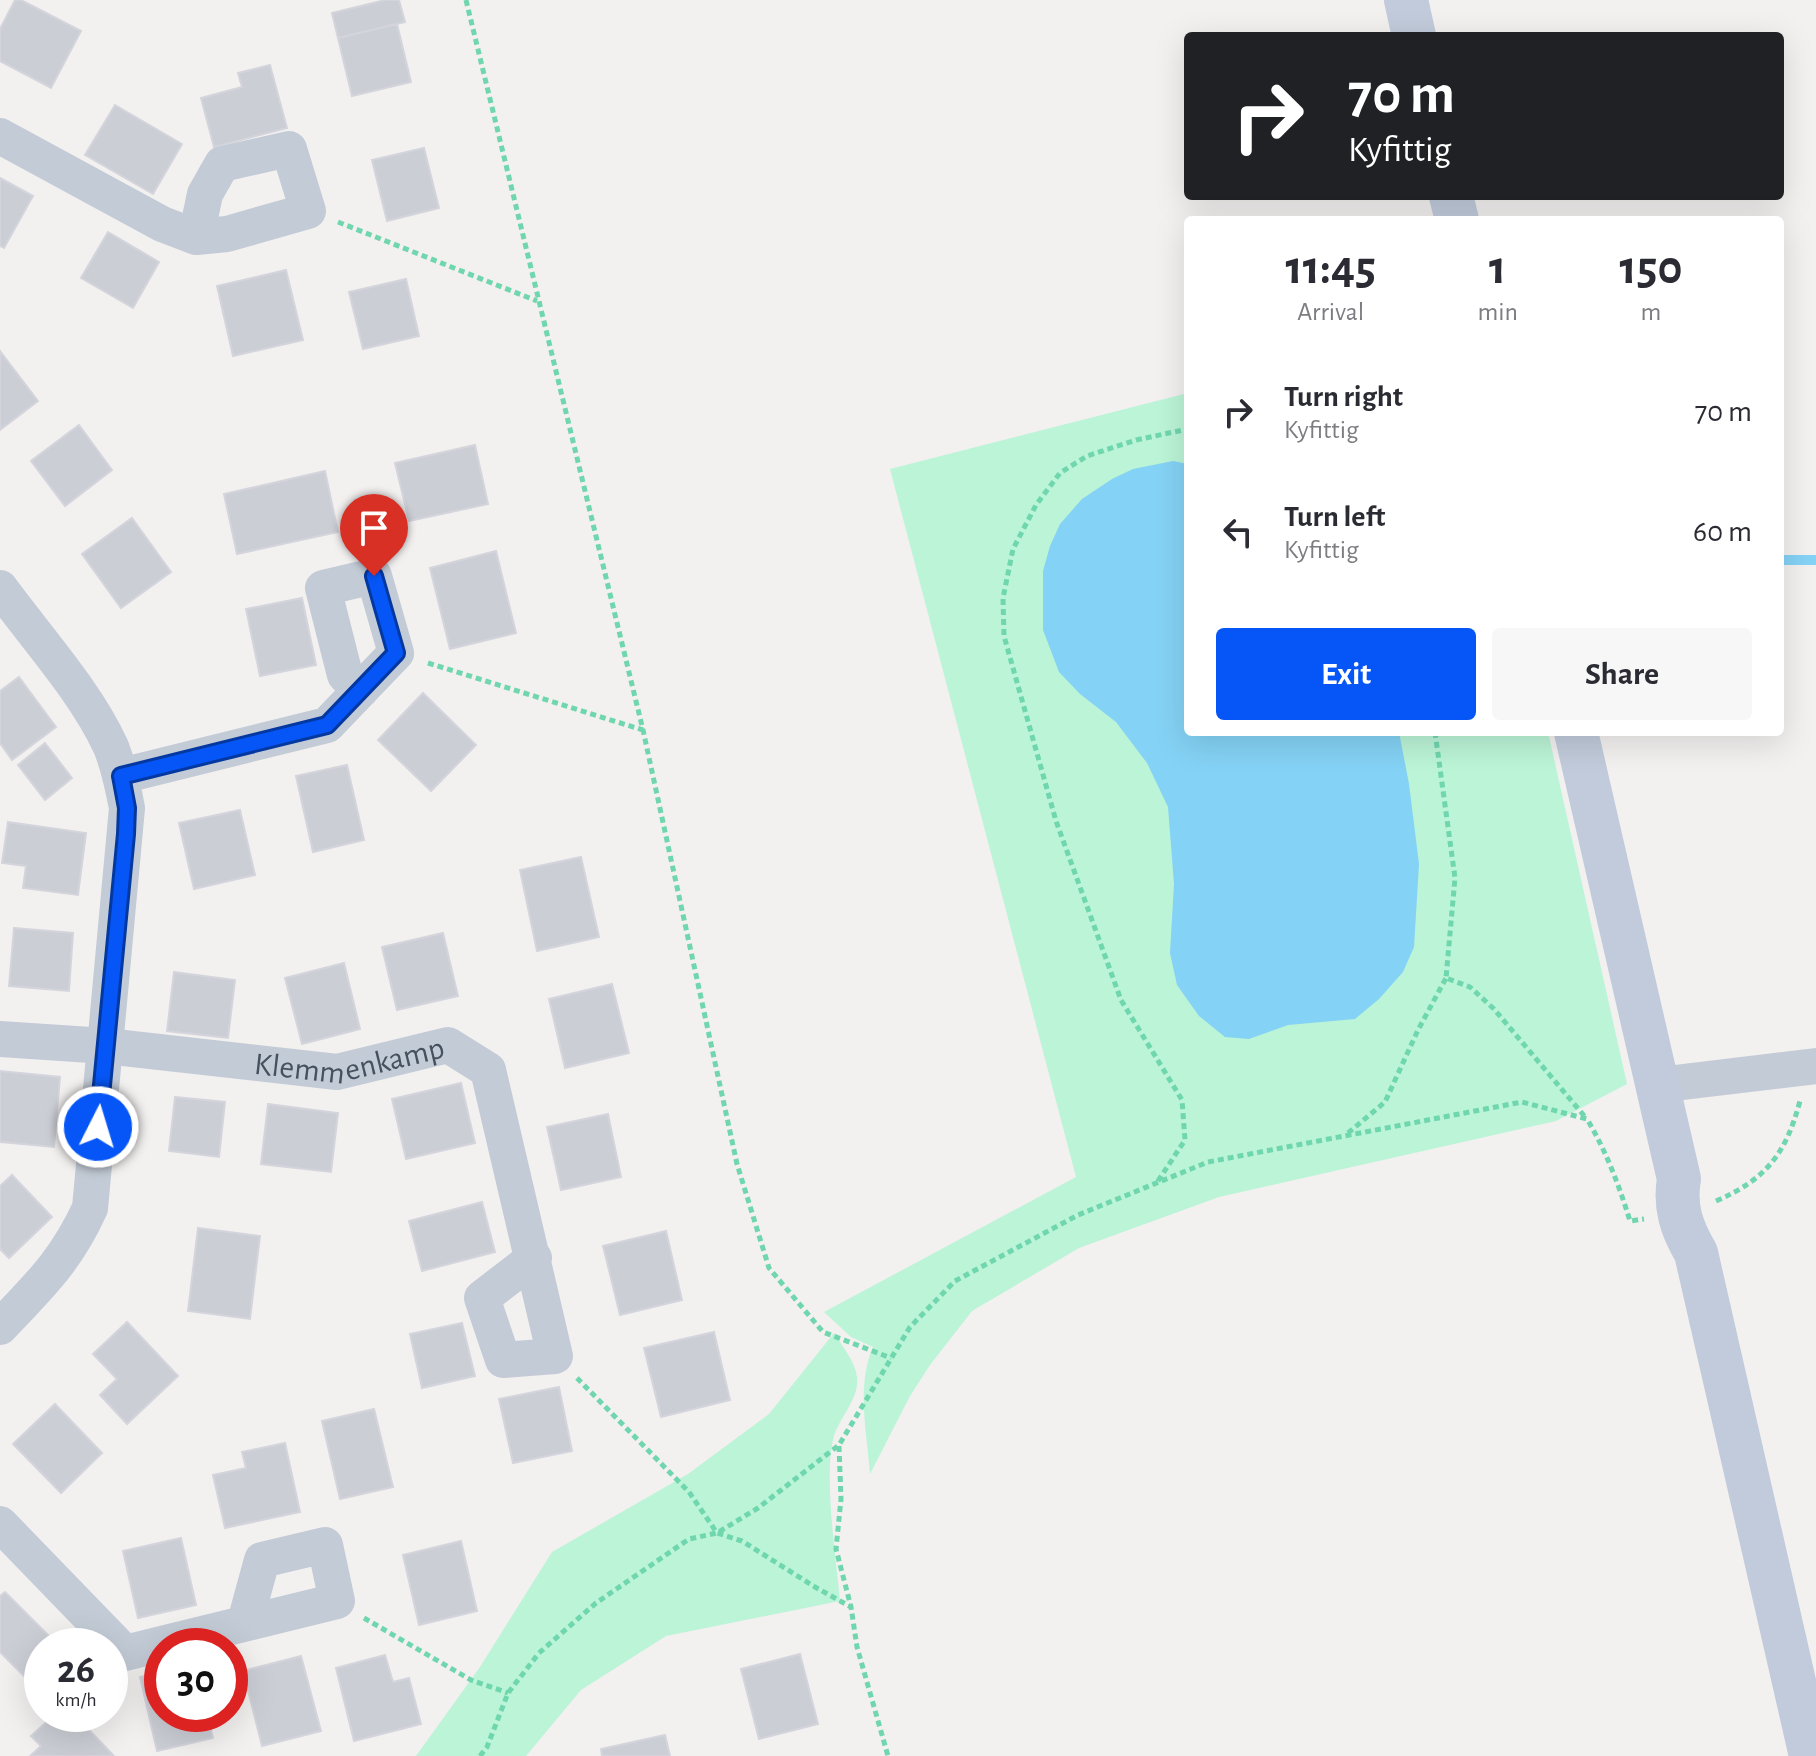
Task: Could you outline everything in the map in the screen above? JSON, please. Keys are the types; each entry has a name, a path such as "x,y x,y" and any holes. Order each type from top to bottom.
{"street":[{"path":"1406,0 1413,32"},
{"path":"0,136 162,224 196,237 227,234 308,211 289,149 222,164 205,194 196,237"},
{"path":"121,776 327,725 361,690 396,653 374,576 323,588 345,675 361,690"},
{"path":"0,588 95,716 121,776 127,808 90,1208 76,1239 57,1267 0,1327"},
{"path":"1577,736 1679,1179 1692,1196 1702,1231 1696,1253 1811,1756"},
{"name":"Klemmenkamp","path":"0,1039 106,1046 337,1072 448,1045 488,1070 555,1356"},
{"path":"1658,1085 1816,1066"},
{"path":"534,1258 482,1298 503,1360 555,1356"},
{"path":"0,1524 125,1653 337,1601 325,1545 262,1560 245,1622"}],"path":[{"path":"466,0 643,730 737,1164 769,1268 823,1332 891,1358"},
{"path":"308,211 538,302"},
{"path":"1157,1183 1185,1140 1182,1100 1121,1000 1056,821 1004,636 1003,598 1013,549 1036,505 1060,473 1087,456 1136,440 1184,430"},
{"path":"396,653 643,730"},
{"path":"1346,1135 1385,1102 1446,978 1455,878 1436,736"},
{"path":"1446,978 1470,987 1494,1009 1587,1119 1599,1139"},
{"path":"480,1756 487,1747 508,1693 539,1653 596,1603 689,1539 717,1533 758,1508 839,1445 910,1327 955,1281 1078,1215 1208,1162 1522,1102 1587,1119"},
{"path":"555,1356 689,1492 717,1533 742,1541 851,1607"},
{"path":"839,1445 841,1499 836,1549 851,1607 857,1647 888,1756"},
{"path":"337,1601 471,1680 508,1693"}],"green space":[{"path":"1184,394 1184,736 1549,736 1627,1084 1556,1121 1219,1197 1079,1248 972,1311 910,1396 870,1474 864,1394 873,1347 851,1337 824,1312 1076,1177 890,469"},
{"path":"834,1333 851,1359 857,1377 852,1401 835,1432 831,1457 832,1519 840,1601 666,1636 581,1690 526,1756 416,1756 480,1667 552,1552 688,1474 769,1414"}],"water":[{"path":"1173,461 1184,463 1184,736 1400,736 1419,864 1414,947 1403,972 1379,999 1355,1019 1288,1025 1249,1039 1225,1037 1199,1016 1177,985 1170,953 1174,884 1168,807 1147,763 1116,722 1080,694 1059,672 1043,630 1043,571 1060,524 1082,499 1133,469"}],"building":[{"path":"15,0 21,0 81,31 51,88 0,61 0,29"},
{"path":"385,0 399,0 405,22 338,38 332,13"},
{"path":"397,24 411,82 352,96 338,38"},
{"path":"270,65 287,128 214,147 201,98 242,87 238,73"},
{"path":"115,105 182,144 153,194 85,155"},
{"path":"424,148 439,208 387,221 372,160"},
{"path":"0,178 33,196 4,248 0,246"},
{"path":"108,232 159,262 133,308 81,278"},
{"path":"286,270 303,340 233,356 217,286"},
{"path":"406,279 419,336 363,349 349,292"},
{"path":"0,351 38,401 0,430"},
{"path":"79,425 112,470 65,506 31,461"},
{"path":"475,445 488,504 409,521 395,463"},
{"path":"325,471 338,532 237,554 224,494"},
{"path":"132,518 171,572 121,608 82,554"},
{"path":"496,551 516,633 450,649 430,568"},
{"path":"302,598 316,665 260,676 246,609"},
{"path":"19,677 56,727 12,760 0,743 0,691"},
{"path":"423,693 476,745 431,791 378,740"},
{"path":"45,743 72,778 45,800 18,765"},
{"path":"347,765 364,840 313,852 296,776"},
{"path":"240,810 255,875 194,889 179,823"},
{"path":"8,822 86,833 78,895 23,888 26,866 2,863"},
{"path":"581,857 599,937 537,951 520,870"},
{"path":"14,928 73,933 69,991 9,986"},
{"path":"443,933 458,996 397,1010 382,947"},
{"path":"344,963 360,1029 302,1044 285,978"},
{"path":"174,972 235,980 228,1038 167,1031"},
{"path":"612,984 629,1053 565,1068 549,999"},
{"path":"0,1071 60,1077 54,1147 0,1142"},
{"path":"461,1083 475,1143 406,1159 392,1099"},
{"path":"175,1097 225,1102 219,1157 169,1151"},
{"path":"268,1104 338,1113 331,1172 261,1164"},
{"path":"608,1114 621,1177 561,1190 547,1127"},
{"path":"12,1175 52,1217 9,1258 0,1249 0,1186"},
{"path":"482,1202 495,1252 422,1271 409,1221"},
{"path":"198,1228 260,1236 250,1319 188,1311"},
{"path":"666,1231 682,1300 620,1315 603,1246"},
{"path":"127,1322 178,1376 127,1424 100,1395 117,1379 93,1354"},
{"path":"462,1323 475,1376 422,1388 410,1334"},
{"path":"714,1332 730,1400 661,1417 644,1348"},
{"path":"559,1387 572,1451 513,1463 499,1399"},
{"path":"55,1404 102,1453 61,1493 13,1444"},
{"path":"374,1409 393,1487 340,1499 322,1421"},
{"path":"285,1443 300,1512 225,1528 213,1475 246,1468 242,1452"},
{"path":"181,1538 196,1605 138,1618 123,1551"},
{"path":"461,1541 477,1611 419,1625 403,1555"},
{"path":"5,1592 41,1628 24,1628 24,1676 0,1652 0,1596"},
{"path":"800,1654 818,1724 759,1739 741,1669"},
{"path":"385,1655 393,1682 409,1678 421,1724 354,1741 336,1668"},
{"path":"301,1656 321,1731 262,1746 248,1691 248,1670"},
{"path":"35,1732 91,1732 114,1756 30,1756 41,1746 31,1736"},
{"path":"153,1732 212,1732 213,1738 157,1751"},
{"path":"665,1735 670,1756 602,1756 601,1749"}],"waterway":[{"path":"1784,560 1816,560"}],"route":[{"path":"98,1127 126,834 127,808 121,776 327,725 396,653 374,576"}]}
